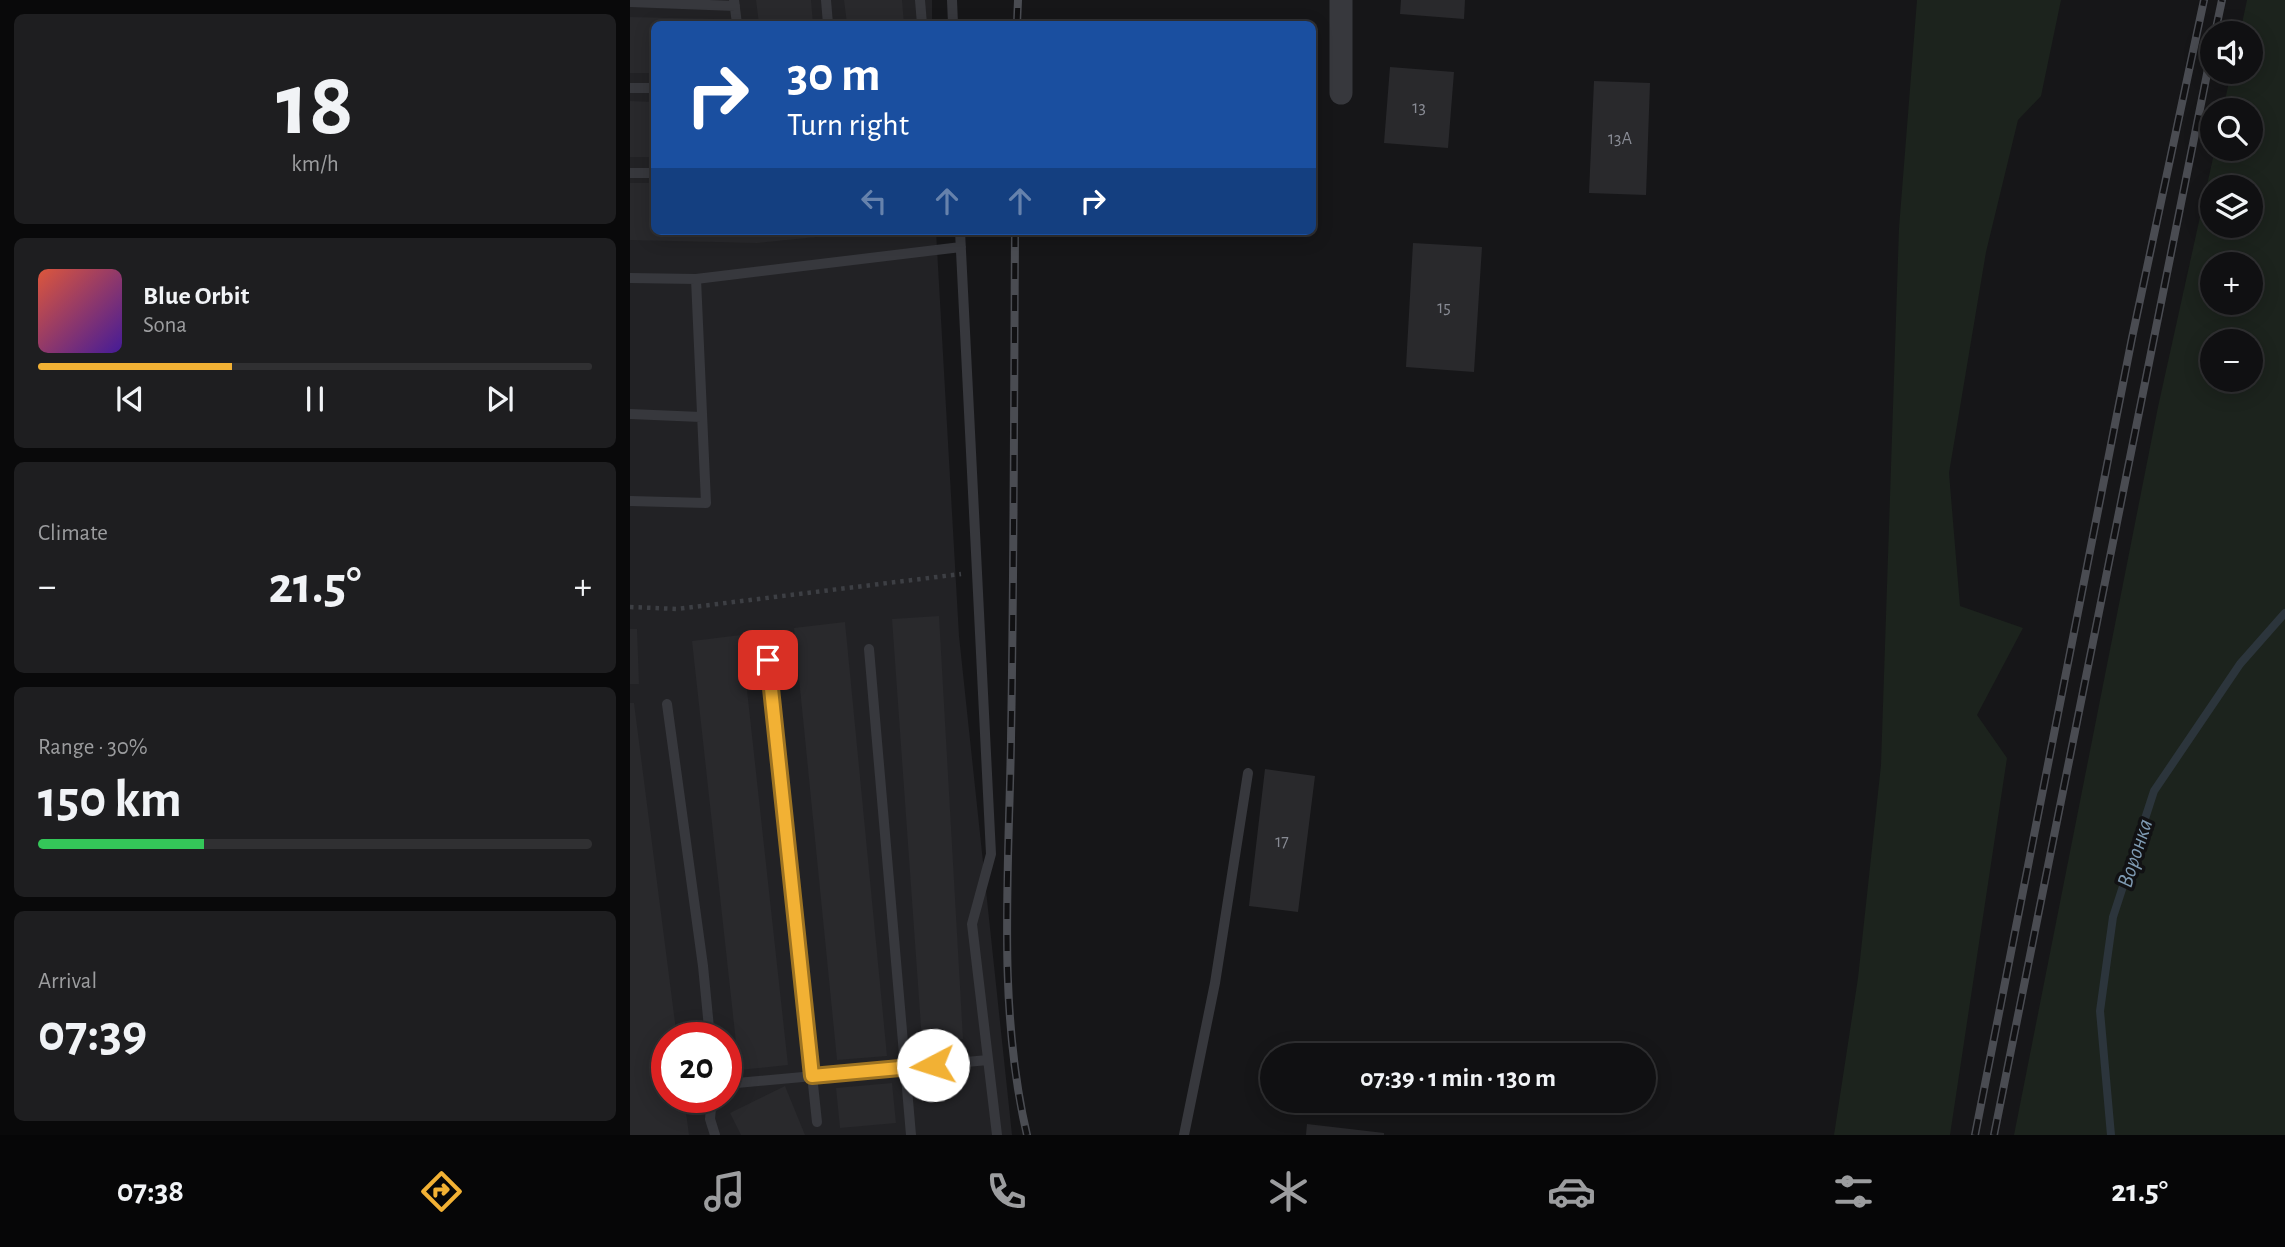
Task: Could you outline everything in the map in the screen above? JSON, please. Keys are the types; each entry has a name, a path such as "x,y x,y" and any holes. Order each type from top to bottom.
{"street":[{"path":"1341,0 1341,93"}],"lane":[{"path":"826,0 828,21"},
{"path":"920,0 922,21"},
{"path":"952,0 953,21"},
{"path":"630,2 735,3 737,21"},
{"path":"630,88 651,88"},
{"path":"630,173 651,173"},
{"path":"960,235 991,854 972,923 997,1135"},
{"path":"630,278 696,279 961,247"},
{"path":"630,501 706,503 696,279"},
{"path":"630,414 701,417"},
{"path":"869,649 911,1135"},
{"path":"768,660 817,1122"},
{"path":"667,704 708,1022"},
{"path":"1184,1135 1215,983 1248,773"},
{"path":"742,1083 988,1060"},
{"path":"711,1113 715,1135"}],"path":[{"path":"630,607 677,609 976,573"}],"shaded area":[{"path":"630,0 932,0 932,21 651,21 651,235 936,235 959,636 1012,1135 630,1135"},
{"path":"1917,0 2061,0 2041,96 2018,120 1986,252 1949,473 1960,606 2023,628 1977,715 2007,758 1950,1135 1834,1135 1858,978 1881,765 1899,228"},
{"path":"2247,0 2285,0 2285,1135 2014,1135 2158,407 2200,217 2200,238 2263,238 2263,175 2209,175 2212,161 2263,161 2263,98 2226,98 2228,84 2263,84 2263,21 2243,21"}],"building":[{"path":"756,0 811,0 813,21 759,21"},
{"path":"844,0 902,0 904,21 847,21"},
{"path":"1401,0 1465,0 1464,19 1400,14"},
{"path":"630,17 715,19 651,21 651,73 630,73"},
{"path":"1390,67 1454,72 1448,148 1384,143"},
{"path":"1594,81 1650,83 1646,195 1589,193"},
{"path":"630,101 651,102 651,157 630,157"},
{"path":"630,183 651,183 651,235 836,235 757,243 630,240"},
{"path":"1413,243 1482,247 1474,372 1406,367"},
{"path":"939,616 963,1039 922,1041 892,619"},
{"path":"845,622 887,1056 837,1060 794,628"},
{"path":"630,629 637,629 639,684 630,684"},
{"path":"741,635 788,1065 742,1070 742,1022 734,1022 692,641"},
{"path":"630,703 634,703 675,1022 651,1022 651,1113 686,1113 689,1135 630,1135"},
{"path":"1265,769 1315,776 1298,912 1249,906"},
{"path":"892,1083 896,1123 840,1128 836,1088"},
{"path":"785,1086 805,1135 741,1135 730,1113 742,1113 742,1107"},
{"path":"1307,1124 1384,1133 1384,1135 1306,1135"}],"waterway":[{"name":"Воронка","path":"2111,1135 2100,1011 2113,917 2154,791 2240,664 2285,613"}],"railway":[{"path":"1017,21 1018,0"},
{"path":"1975,1135 2132,338 2204,0"},
{"path":"2218,21 2222,0"},
{"path":"1994,1135 2205,84"},
{"path":"1015,235 1013,612 1007,938 1012,1038 1027,1135"}],"route":[{"path":"768,660 812,1076 933,1065"}]}
